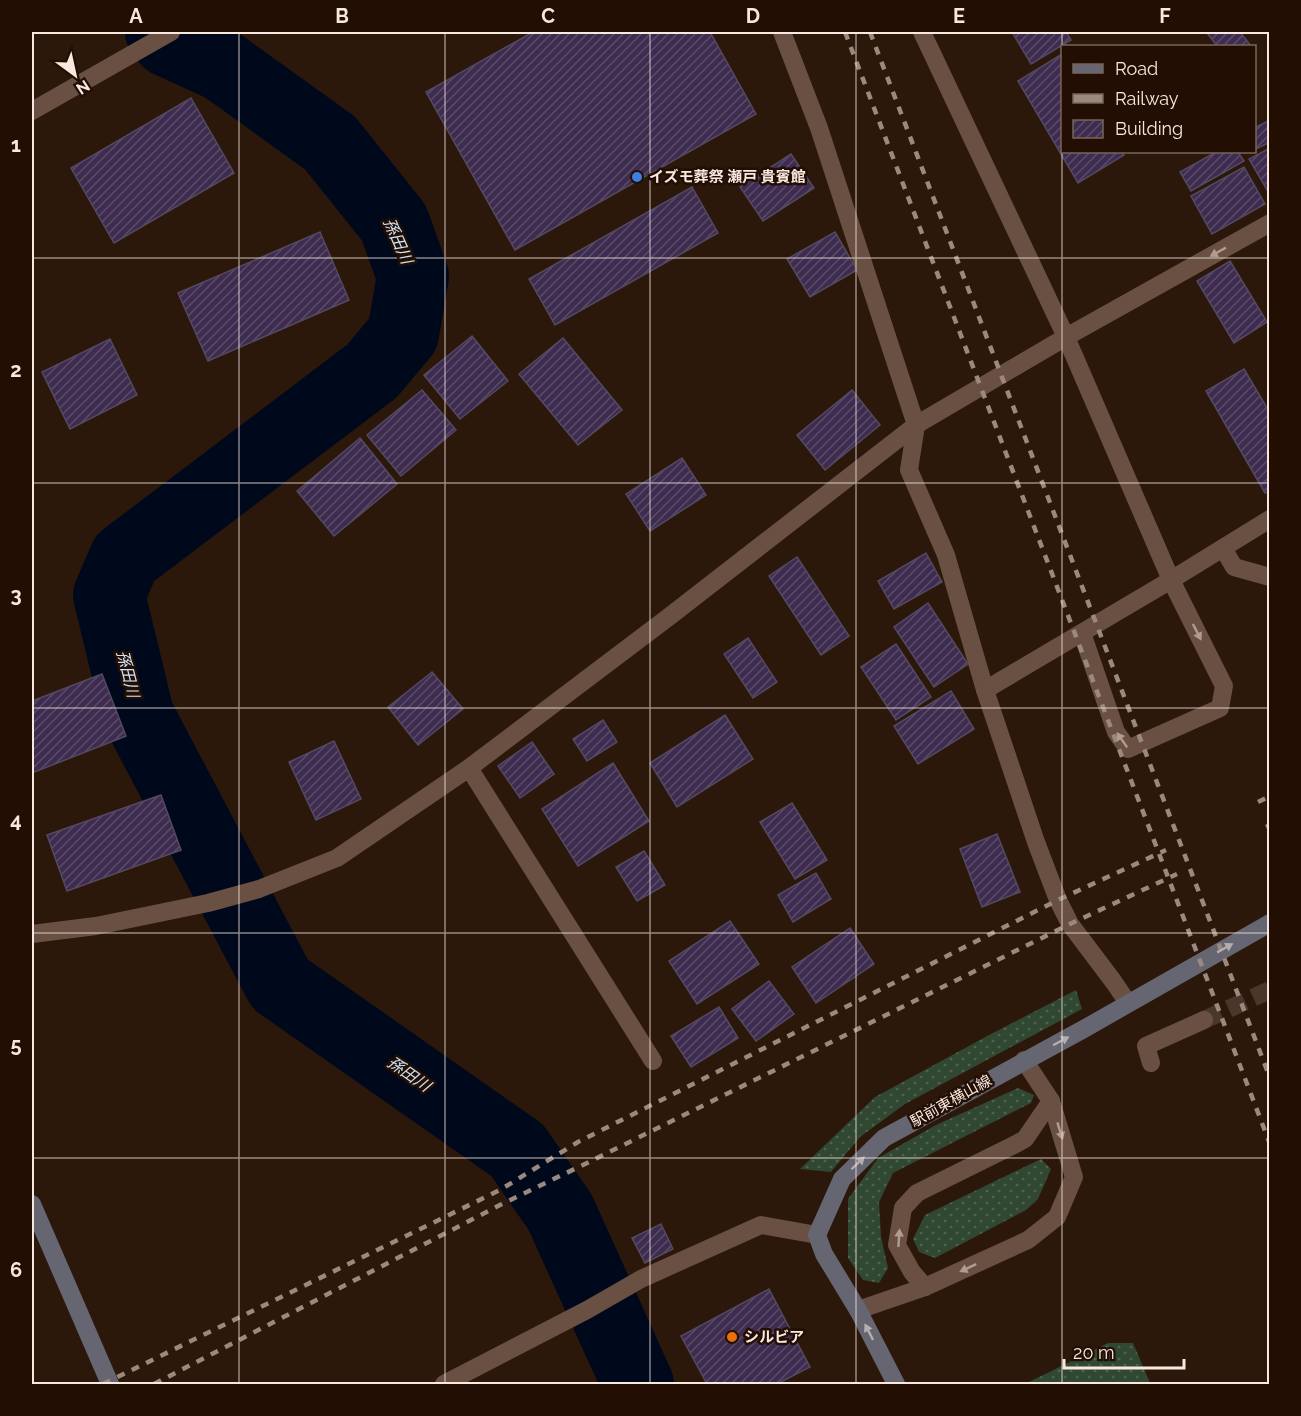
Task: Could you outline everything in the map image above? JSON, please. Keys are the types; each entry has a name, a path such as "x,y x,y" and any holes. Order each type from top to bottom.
{"street":[{"path":"32,111 171,32"},
{"path":"782,32 819,128 916,425 909,470 946,555 985,690 1036,842 1058,900 1070,924 1128,1003"},
{"path":"922,32 1066,337 1171,580 1224,686 1220,708 1128,749 1116,732 1082,633"},
{"path":"32,934 96,926 208,903 259,889 337,858 469,768 916,425 1066,337 1269,223"},
{"path":"985,690 1269,519"},
{"path":"1222,548 1234,567 1269,577"},
{"path":"469,768 653,1060"},
{"name":"駅前東横山線","path":"817,1235 842,1179 884,1138 1082,1030 1269,923"},
{"path":"1151,1063 1146,1046 1204,1020"},
{"path":"858,1310 925,1287 1028,1240 1057,1217 1074,1177 1051,1101 1024,1060"},
{"path":"925,1287 912,1272 897,1245 903,1208 916,1193 1024,1139 1051,1101"},
{"path":"32,1204 110,1384"},
{"path":"444,1384 587,1311 641,1279 760,1225 817,1235 824,1254 858,1310 896,1384"}],"green space":[{"path":"1076,990 1082,1009 905,1104 860,1137 831,1172 800,1169 875,1097"},
{"path":"1018,1088 1034,1095 1031,1103 893,1173 879,1202 881,1237 888,1268 879,1283 863,1280 848,1258 848,1199 878,1158 936,1125"},
{"path":"1041,1159 1051,1169 1038,1199 1026,1210 935,1258 919,1252 913,1239 925,1215"},
{"path":"1108,1343 1133,1343 1150,1383 1025,1384"}],"building":[{"path":"533,32 710,32 756,114 515,250 426,92"},
{"path":"1012,32 1066,32 1071,40 1031,64"},
{"path":"1240,32 1250,45 1216,45 1207,33"},
{"path":"1061,55 1061,153 1123,153 1124,155 1078,183 1018,81"},
{"path":"191,98 234,173 114,243 71,168"},
{"path":"1270,120 1270,142 1256,149 1256,127"},
{"path":"1270,148 1270,195 1249,159"},
{"path":"1214,153 1239,153 1244,161 1191,191 1180,172"},
{"path":"791,154 814,188 763,221 740,187"},
{"path":"1244,167 1265,204 1212,234 1191,196"},
{"path":"692,187 718,233 555,325 529,279"},
{"path":"320,232 349,300 208,361 178,293"},
{"path":"835,232 857,270 810,297 787,259"},
{"path":"1230,261 1267,322 1234,343 1197,281"},
{"path":"472,336 508,381 460,419 424,375"},
{"path":"563,338 622,410 578,445 519,374"},
{"path":"110,339 137,395 70,429 42,372"},
{"path":"1244,369 1270,413 1270,491 1265,493 1206,391"},
{"path":"422,390 456,430 401,476 367,435"},
{"path":"852,390 880,425 825,470 797,435"},
{"path":"360,438 397,484 334,536 297,491"},
{"path":"682,458 706,495 650,531 626,494"},
{"path":"926,553 942,582 894,609 878,581"},
{"path":"797,557 849,636 821,655 769,576"},
{"path":"928,603 968,664 934,687 894,627"},
{"path":"748,638 777,682 753,698 724,654"},
{"path":"896,644 931,697 896,720 861,667"},
{"path":"432,672 463,709 418,745 388,707"},
{"path":"102,674 126,736 32,773 32,701"},
{"path":"951,691 974,729 918,764 894,726"},
{"path":"725,715 753,759 677,807 650,763"},
{"path":"603,720 617,742 587,761 573,739"},
{"path":"334,741 361,799 316,820 289,762"},
{"path":"532,742 554,774 520,798 498,766"},
{"path":"613,763 649,821 578,866 542,809"},
{"path":"161,795 181,850 67,891 47,835"},
{"path":"792,803 827,860 795,879 760,822"},
{"path":"997,834 1020,892 982,907 960,849"},
{"path":"644,851 665,885 637,901 616,867"},
{"path":"816,873 831,899 793,922 778,895"},
{"path":"730,921 759,964 697,1004 669,961"},
{"path":"850,928 874,964 816,1003 792,967"},
{"path":"769,981 794,1014 756,1041 732,1009"},
{"path":"719,1007 738,1038 691,1067 671,1036"},
{"path":"661,1224 673,1249 645,1263 632,1238"},
{"path":"769,1289 810,1367 777,1384 707,1384 681,1336"}],"waterway":[{"name":"孫田川","path":"161,32 168,41 223,66 330,143 394,223 413,276 403,334 372,371 125,558 109,595 138,715 280,984 517,1150 560,1212 638,1384"}],"tunnel":[{"path":"1204,1020 1270,990"}],"railway":[{"path":"845,32 1270,1144"},
{"path":"870,32 1270,1078"},
{"path":"1258,802 1270,796"},
{"path":"1266,827 1270,825"},
{"path":"103,1384 500,1190 578,1142 1058,900 1166,850"},
{"path":"154,1384 502,1204 1070,924 1177,874"}],"place":[{"name":"イズモ葬祭 瀬戸 貴賓館","path":"637,177"},
{"name":"シルビア","path":"732,1337"}]}
